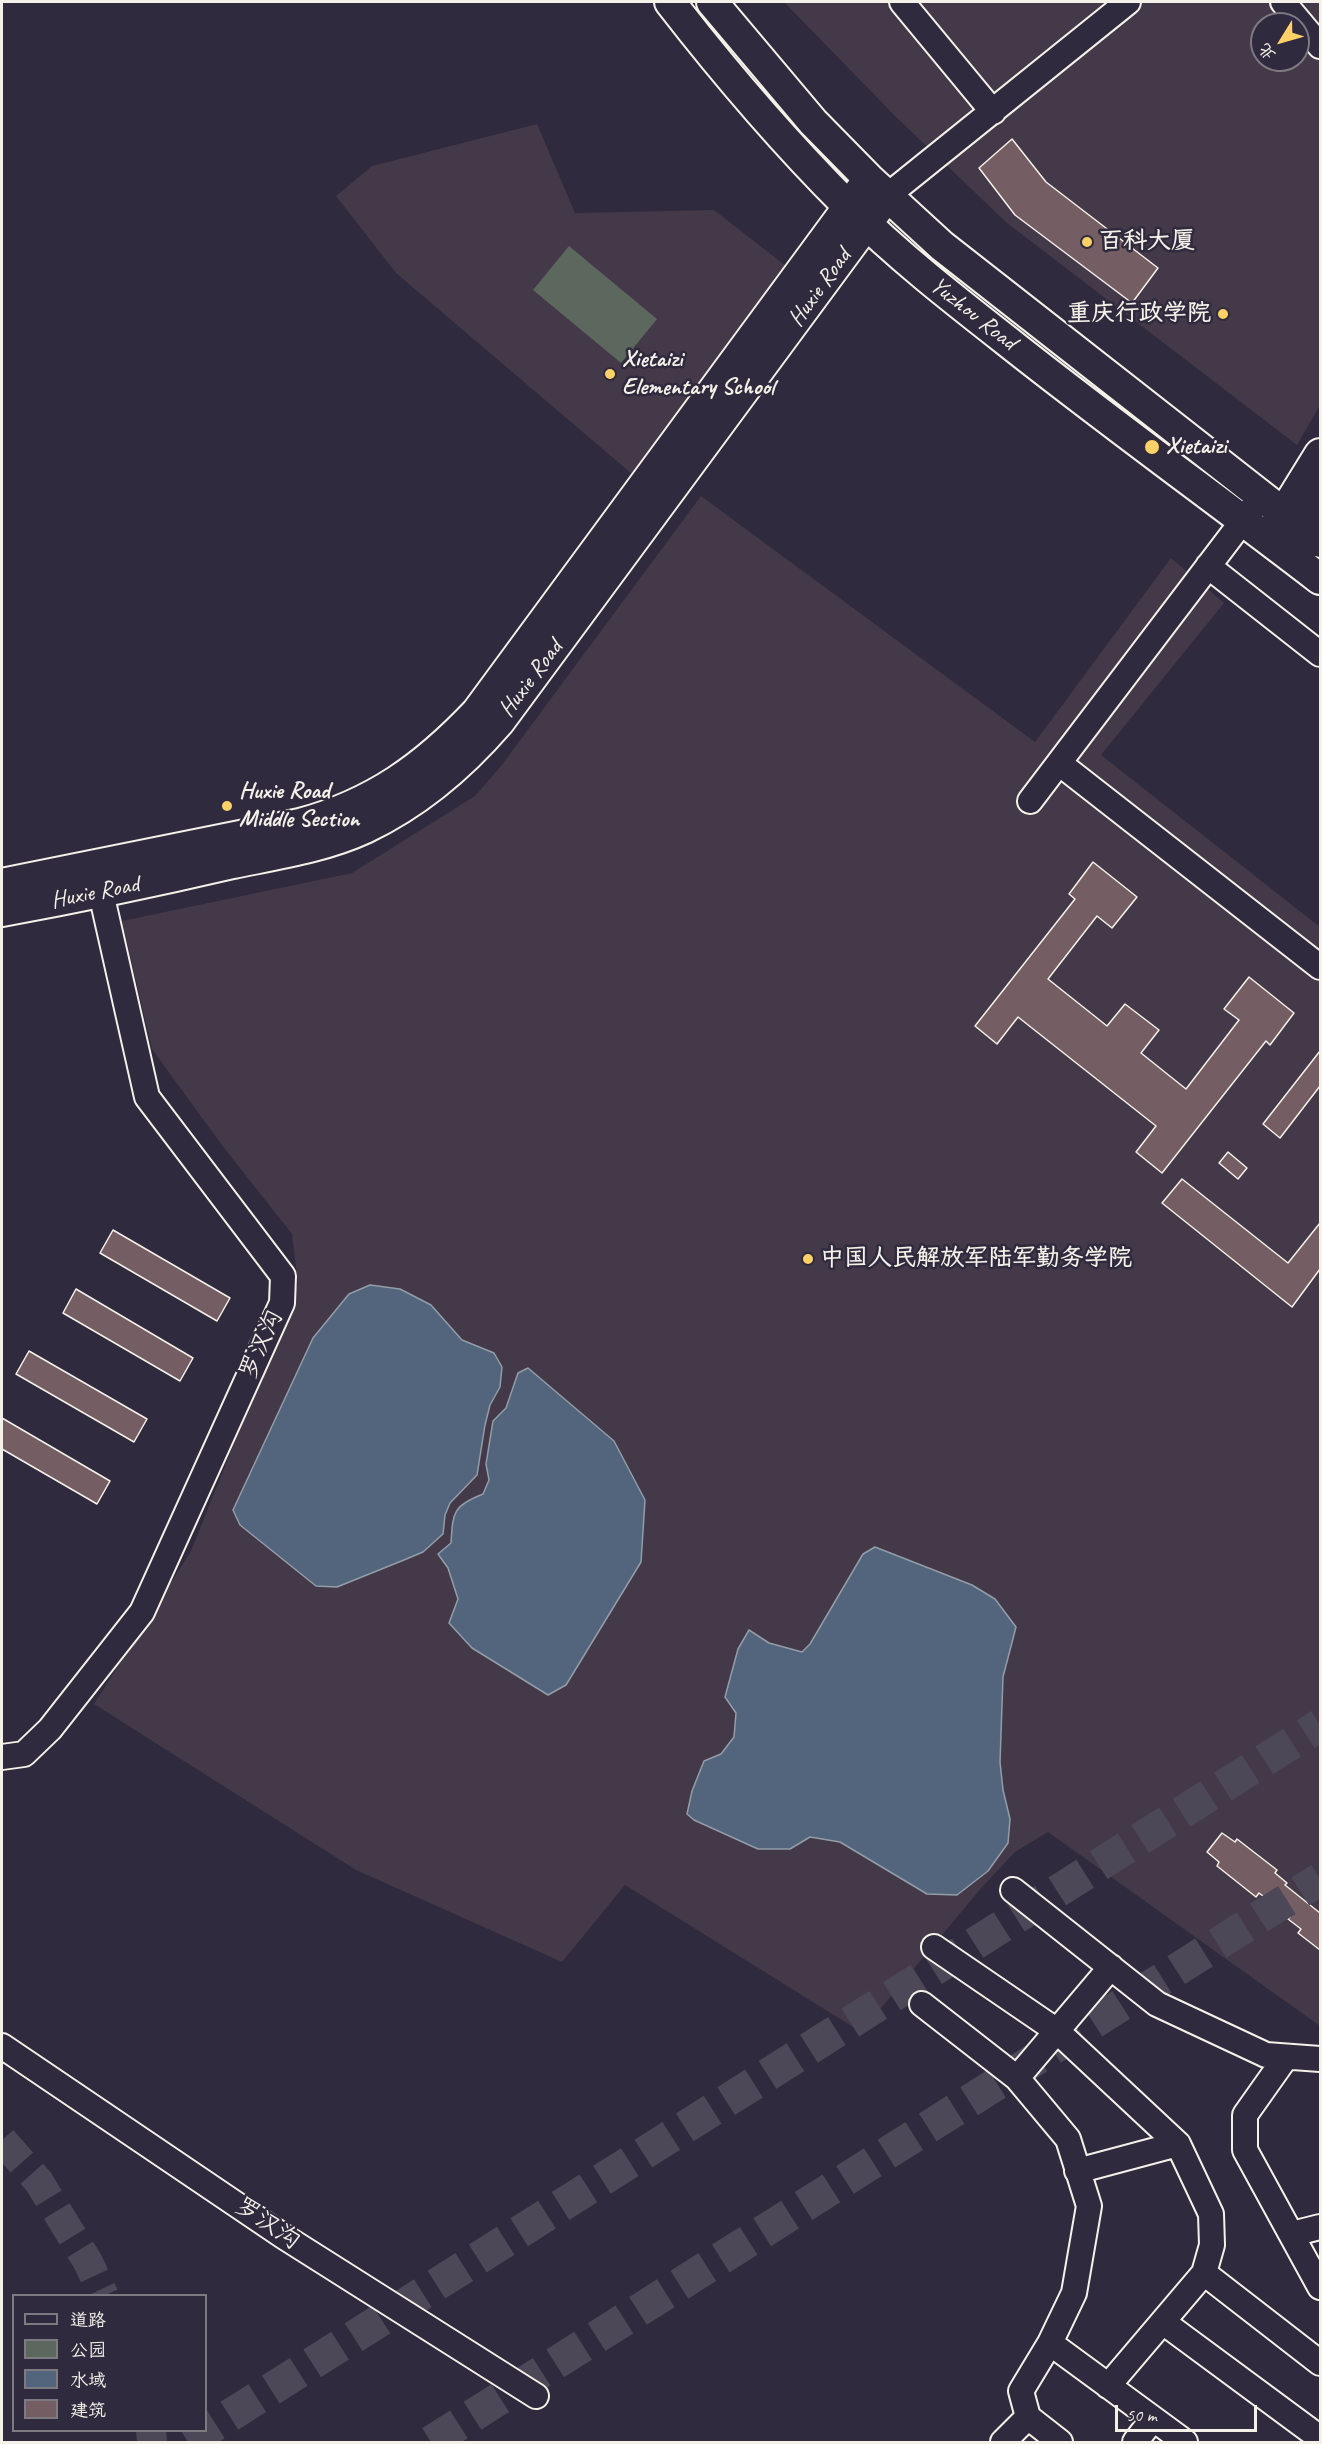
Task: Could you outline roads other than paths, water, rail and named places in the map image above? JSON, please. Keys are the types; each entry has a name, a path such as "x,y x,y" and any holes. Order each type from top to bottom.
{"main road":[{"name":"Yuzhou Road","path":"670,2 752,103 858,215 923,274 1050,375 1320,579"},
{"name":"Yuzhou Road","path":"712,2 813,122 878,188 942,246 1291,520"},
{"name":"Huxie Road","path":"2,884 98,879 338,839 398,810 436,784 470,755 499,722 878,188"},
{"path":"1276,545 1291,520 1320,454"},
{"path":"1291,520 1320,494"},
{"name":"Huxie Road","path":"2,911 98,879"}],"street":[{"path":"902,2 993,112"},
{"path":"878,188 993,112 1128,2"},
{"path":"1283,2 1320,46"},
{"path":"1030,801 1243,521 1291,520"},
{"path":"1209,566 1320,654"},
{"path":"1059,763 1320,967"},
{"name":"罗汉沟","path":"2,1757 24,1754 50,1729 142,1612 282,1303 283,1276 147,1097 98,879"},
{"path":"1012,1890 1157,2004 1266,2055 1320,2059"},
{"path":"934,1947 1057,2031 1178,2144 1211,2214 1212,2245 1204,2273 1108,2386"},
{"path":"1017,2078 1111,1967"},
{"path":"922,2004 1017,2078 1068,2139 1089,2206 1074,2293 1050,2343 1021,2391 1028,2417 1060,2442"},
{"name":"罗汉沟","path":"2,2046 284,2236 536,2396"},
{"path":"1286,2056 1245,2115 1245,2150 1320,2288"},
{"path":"1077,2171 1178,2144"},
{"path":"1292,2234 1320,2227"},
{"path":"1204,2273 1320,2363"},
{"path":"1163,2322 1320,2438"},
{"path":"1050,2343 1185,2442"},
{"path":"1003,2442 1028,2417"},
{"path":"1135,2442 1153,2419"}],"water":[{"path":"370,1285 400,1289 431,1305 462,1340 494,1353 502,1367 500,1387 490,1405 477,1475 450,1503 445,1515 443,1534 423,1552 404,1560 337,1587 316,1586 240,1525 233,1510 313,1338 349,1294"},
{"path":"528,1368 614,1441 645,1500 641,1562 566,1685 548,1695 472,1648 449,1623 458,1599 448,1568 438,1554 451,1543 452,1524 456,1512 465,1502 483,1494 489,1480 486,1464 493,1421 506,1408 518,1373"},
{"path":"875,1547 972,1585 995,1599 1016,1627 1003,1677 1000,1762 1003,1790 1010,1819 1008,1843 988,1871 957,1895 927,1894 840,1842 810,1837 790,1849 758,1849 694,1820 687,1814 692,1791 704,1761 721,1754 734,1737 736,1713 725,1697 738,1649 749,1630 769,1643 802,1652 810,1644 863,1554"}],"tunnel":[{"path":"207,2430 1320,1725"},
{"path":"431,2442 1320,1879"},
{"path":"2,2140 39,2182 88,2262 103,2294"},
{"path":"151,2432 152,2442"},
{"path":"188,2442 204,2432"}],"place":[{"name":"百科大厦","path":"1087,242"},
{"name":"重庆行政学院","path":"1223,314"},
{"name":"Xietaizi Elementary School","path":"610,374"},
{"name":"Xietaizi","path":"1152,447"},
{"name":"Huxie Road Middle Section","path":"227,806"},
{"name":"中国人民解放军陆军勤务学院","path":"808,1259"}]}
